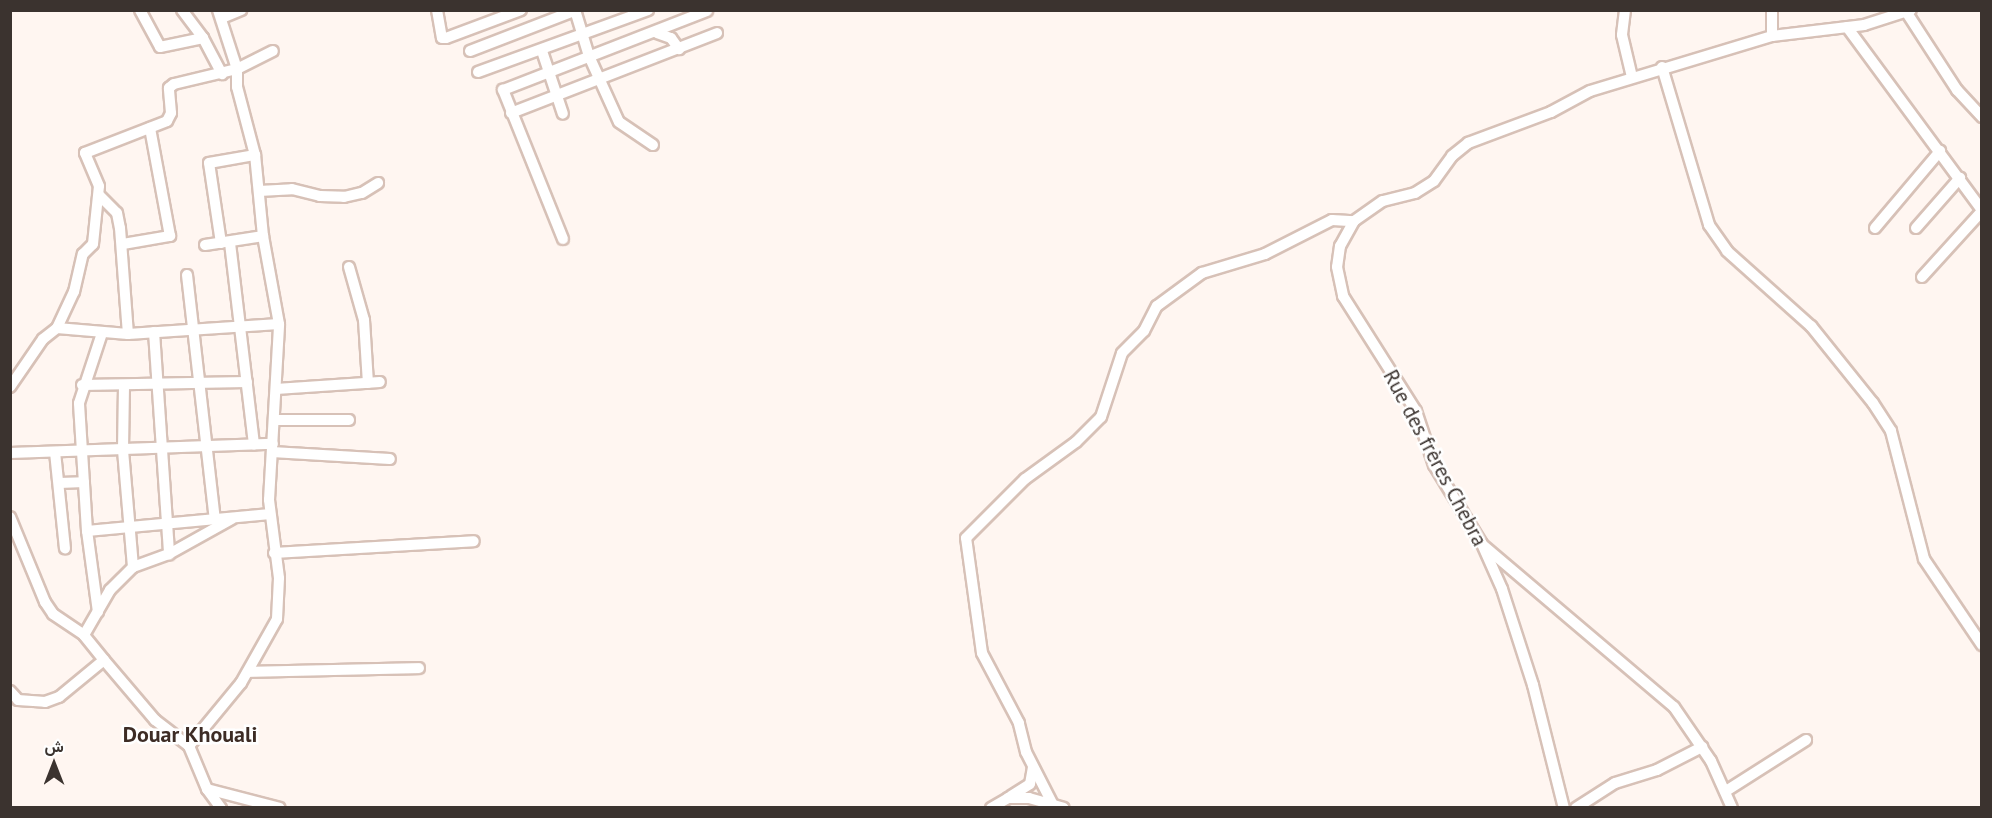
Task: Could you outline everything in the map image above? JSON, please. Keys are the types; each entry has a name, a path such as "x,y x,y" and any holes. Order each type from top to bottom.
{"street":[{"path":"140,10 153,41 160,47 203,39"},
{"path":"182,10 203,39 222,74"},
{"path":"189,746 248,672 277,619 280,599 270,514 279,324 263,236 255,154 237,87 237,69 220,14 241,10"},
{"path":"437,10 442,38 521,10"},
{"path":"478,72 542,51 648,10"},
{"path":"1625,10 1622,35 1632,77"},
{"path":"1772,10 1772,36"},
{"path":"470,51 575,11 589,56 619,123 653,145"},
{"path":"562,239 511,113 504,90 548,70 657,33 707,11"},
{"path":"1052,803 1033,767 1019,723 982,653 966,538 1025,479 1076,442 1101,417 1122,352 1144,331 1157,306 1173,292 1202,273 1265,254 1332,220 1354,221 1383,201 1415,193 1434,181 1452,156 1468,143 1632,77 1772,36 1847,27 1909,12 1957,90 1982,117"},
{"path":"1847,27 1982,210 1922,277"},
{"path":"657,33 671,38 679,49"},
{"path":"511,113 598,77 679,49 717,33"},
{"path":"10,387 43,339 57,328 74,292 83,254 93,244 99,195 97,177 87,165 85,153 170,119 171,86 237,69 273,51"},
{"path":"542,51 563,114"},
{"path":"1662,67 1709,225 1727,252 1810,326 1873,403 1891,431 1924,559 1982,645"},
{"path":"123,244 170,236 169,211 150,128"},
{"path":"1875,228 1940,151"},
{"path":"254,446 247,382 226,243 210,163 255,154"},
{"path":"1916,228 1960,178"},
{"path":"258,191 291,189 320,196 344,197 362,193 378,183"},
{"path":"99,195 117,213 123,244 128,334"},
{"name":"Rue des frères Chebra","path":"1354,221 1340,246 1336,267 1342,296 1416,411 1434,465 1482,544 1502,589 1530,675 1564,807"},
{"path":"205,245 263,236"},
{"path":"349,267 364,320 368,383"},
{"path":"187,275 200,386 204,446 215,519"},
{"path":"57,328 128,334 239,329 279,324"},
{"path":"154,332 160,386 169,554"},
{"path":"98,613 87,531 79,403 82,385 102,333"},
{"path":"82,385 200,386 247,382"},
{"path":"276,389 380,382"},
{"path":"124,386 123,450 133,567"},
{"path":"274,420 349,420"},
{"path":"10,453 254,446 390,459"},
{"path":"55,452 65,548"},
{"path":"59,483 84,482"},
{"path":"87,531 128,529 270,514"},
{"path":"10,517 45,602 53,614 84,635 155,720 189,746 207,789 221,807"},
{"path":"84,635 119,578 133,567 169,554 234,517"},
{"path":"274,553 474,541"},
{"path":"1482,544 1674,707 1702,747 1732,807"},
{"path":"1502,589 1520,576"},
{"path":"10,691 18,700 45,702 60,697 104,660"},
{"path":"248,672 419,668"},
{"path":"1726,791 1806,740"},
{"path":"1576,807 1615,783 1656,770 1702,747"},
{"path":"991,807 1029,784 1033,767"},
{"path":"207,789 280,807"},
{"path":"1008,798 1052,803 1064,807"}],"district":[{"name":"Douar Khouali","path":"190,735"}]}
